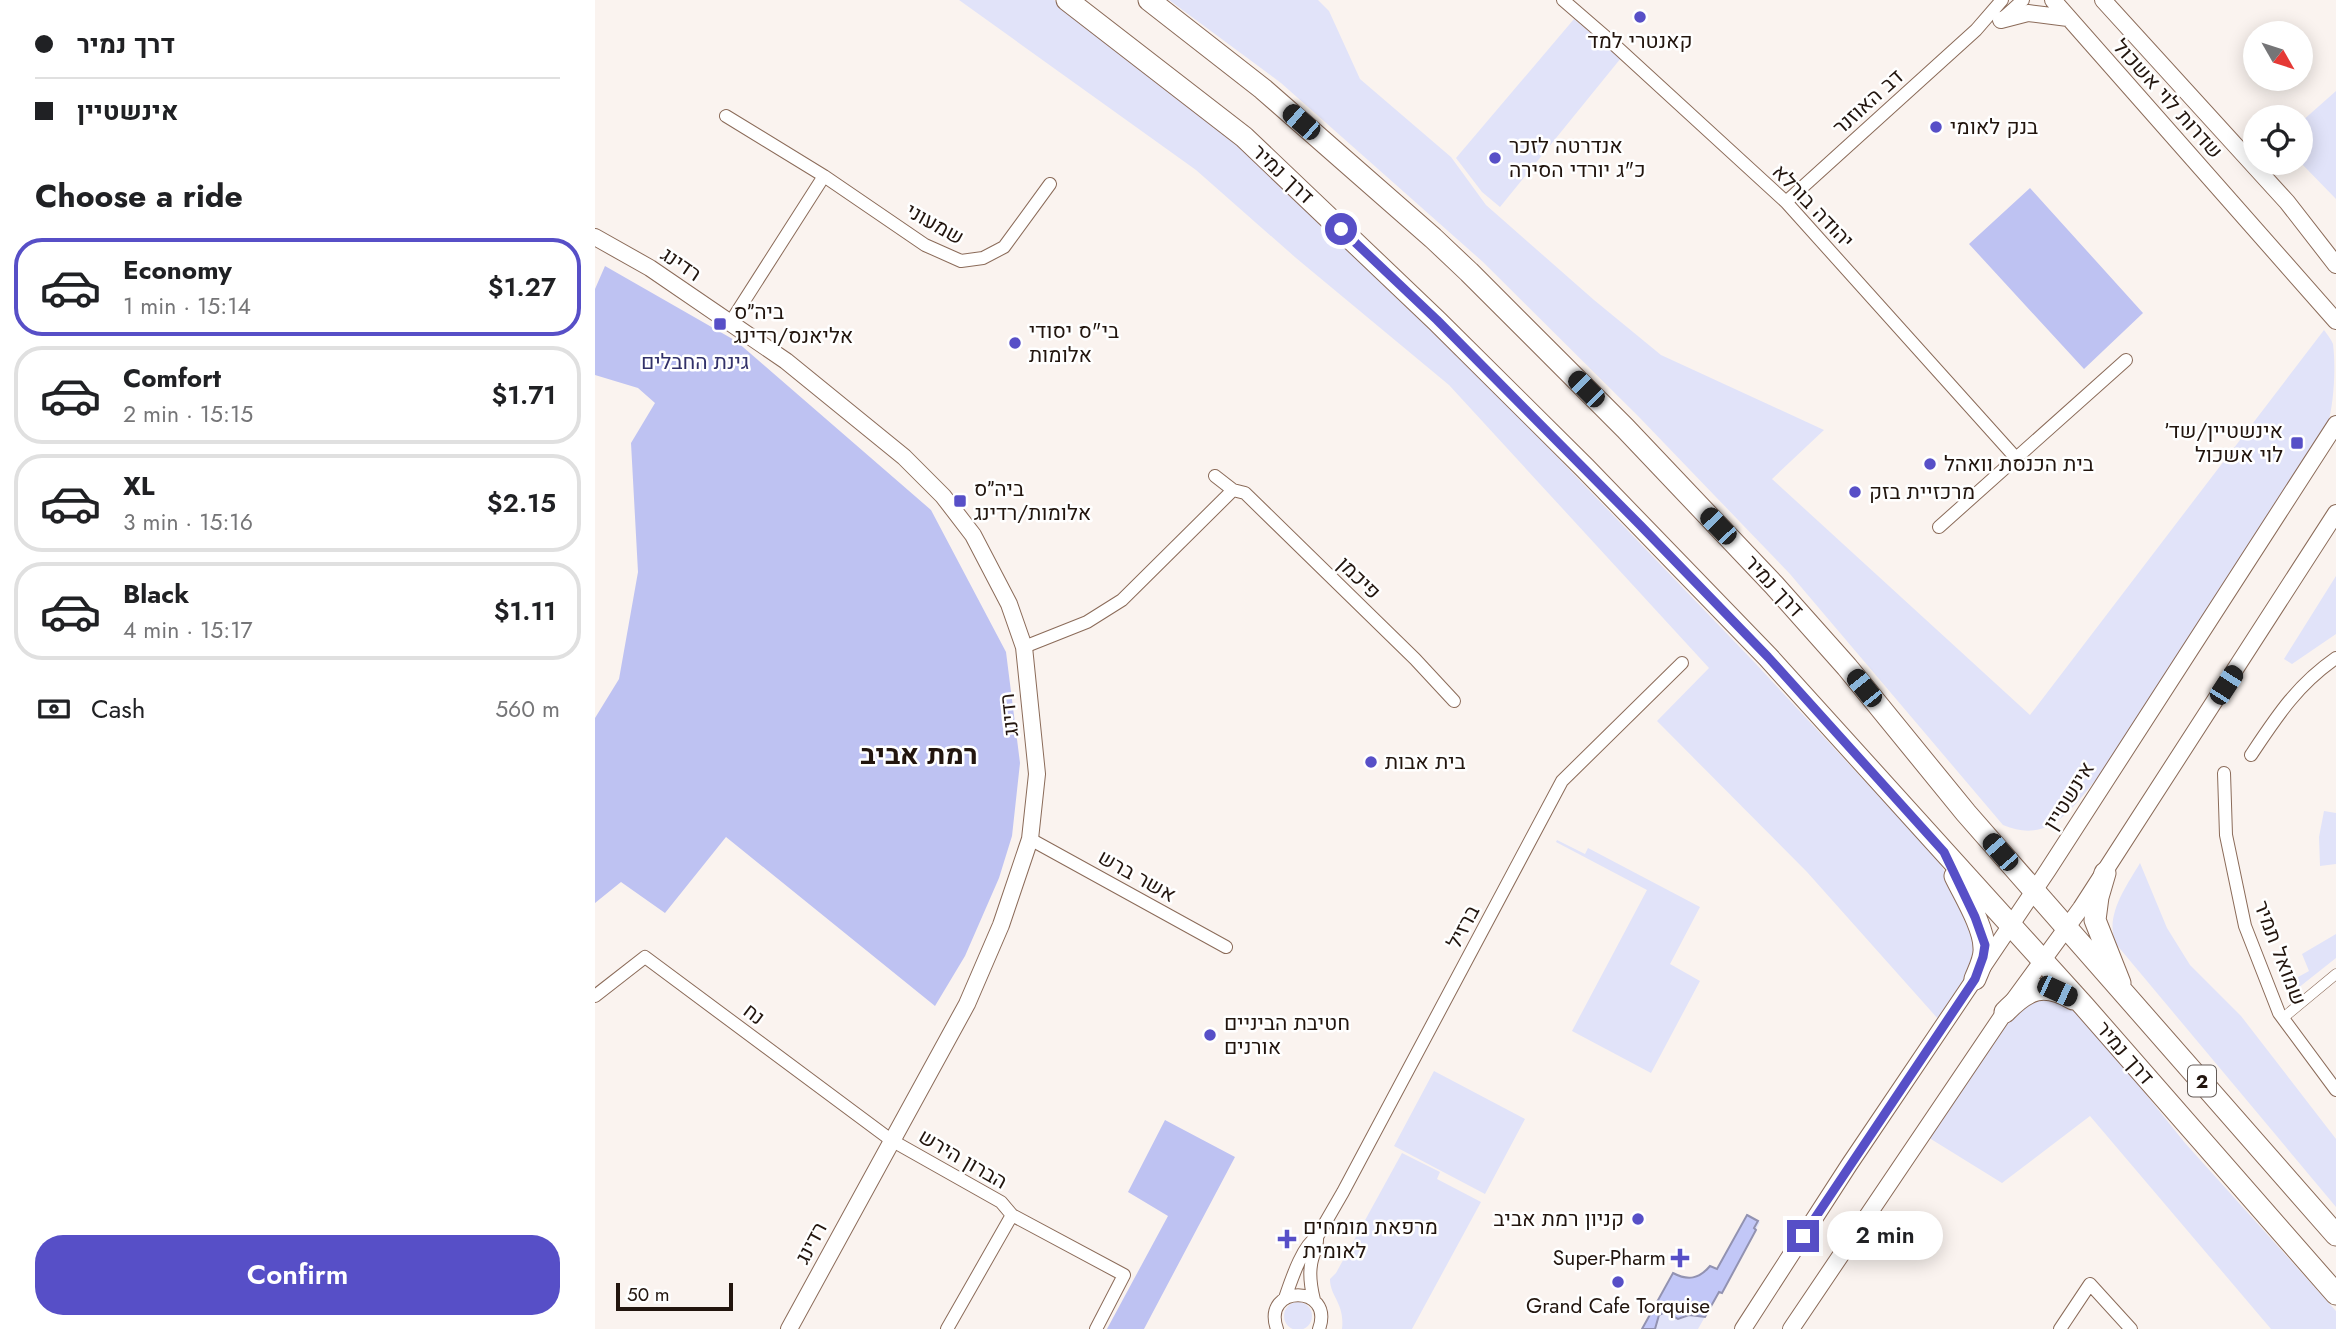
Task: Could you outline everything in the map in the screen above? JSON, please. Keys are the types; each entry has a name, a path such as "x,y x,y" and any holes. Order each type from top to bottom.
{"highway":[{"name":"דרך נמיר","path":"1067,0 1244,137 1437,320 1585,468 1768,657 2084,1006 2336,1294"},
{"name":"דרך נמיר","path":"1149,0 1263,89 1433,239 1625,428 1814,630 2034,891 2336,1234"},
{"path":"1944,852 1975,917 1985,945 1975,979"},
{"path":"2105,873 2095,920 2123,992"},
{"path":"2004,1012 2023,995 2038,989 2057,991 2084,1006"}],"street":[{"name":"יהודה בורלא","path":"1563,0 1786,202 2016,458"},
{"name":"דב האוזנר","path":"1786,202 1976,30 2002,0"},
{"name":"דב האוזנר","path":"1976,30 2001,20 2023,0"},
{"name":"שדרות לוי אשכול","path":"2053,0 2336,321"},
{"name":"שדרות לוי אשכול","path":"2103,0 2287,202 2334,262"},
{"path":"2112,0 2120,19"},
{"path":"2001,20 2028,13 2068,18"},
{"name":"שמעוני","path":"726,116 824,176 925,246 961,261 982,258 1004,247 1050,184"},
{"path":"730,323 824,176"},
{"name":"רדינג","path":"595,237 650,268 786,360 904,457 943,496 973,534 996,575 1024,647 1037,774 1030,839 1001,925 967,1004 789,1329"},
{"path":"2314,296 2336,334"},
{"path":"1940,527 2126,360"},
{"name":"אינשטיין","path":"1743,1329 1849,1165 2034,891 2336,424"},
{"name":"פיכמן","path":"1215,476 1245,494 1415,659 1454,701"},
{"path":"1024,647 1087,622 1122,600 1233,489"},
{"path":"1791,1329 2004,1012 2105,873 2335,516"},
{"path":"2251,755 2283,706 2320,669 2336,658"},
{"name":"ברזיל","path":"1275,1314 1311,1241 1317,1237 1562,781 1682,663"},
{"name":"שמואל תמיר","path":"2224,773 2227,835 2245,926 2283,1018 2336,1090"},
{"name":"אשר ברש","path":"1030,839 1226,947"},
{"name":"נח","path":"595,996 645,957 891,1140"},
{"path":"2283,1018 2336,974"},
{"name":"הברון הירש","path":"891,1140 1001,1202 1012,1215 1125,1275 1096,1329"},
{"name":"הברון הירש","path":"947,1329 1012,1215"},
{"name":"ברזיל","path":"1317,1237 1318,1246 1311,1263 1310,1285 1314,1300 1322,1313 1319,1329"},
{"path":"2060,1329 2090,1284 2131,1329"},
{"path":"1285,1298 1300,1294 1314,1300"},
{"path":"1265,1329 1275,1314"},
{"path":"1275,1314 1277,1329"}],"shaded area":[{"path":"959,0 1054,0 1236,143 1467,363 1756,664 1938,860 1964,906 1978,947 1972,970 1939,1020 1807,872 1657,721 1709,668 1449,385 1296,258 1196,170"},
{"path":"1169,0 1318,0 1329,11 1360,79 1451,157 1486,205 1594,300 1661,355 1824,430 1772,479 2030,715 2324,330 2333,344 2334,364 2333,397 2327,427 2099,776 2069,811 2047,827 2020,830 2003,825 1790,574 1639,417 1483,262 1281,83"},
{"path":"1574,19 1621,58 1500,207 1482,192 1456,158"},
{"path":"2336,91 2336,199 2313,175 2313,111"},
{"path":"2336,576 2336,634 2292,664 2284,659"},
{"path":"2324,811 2336,813 2336,864 2320,866 2319,837"},
{"path":"1557,840 1585,854 1588,848 1700,907 1670,964 1700,981 1651,1073 1572,1031 1647,890 1556,842"},
{"path":"2140,863 2167,928 2190,965 2241,1016 2336,1139 2336,1207 2116,944 2113,933 2115,912"},
{"path":"2336,934 2336,958 2288,996 2289,982 2309,971 2302,954"},
{"path":"2047,997 2080,1012 2185,1143 2336,1311 2336,1329 2271,1329 2090,1116 2002,1183 1926,1136 2011,1013 2023,1004"},
{"path":"1434,1071 1525,1119 1485,1194 1394,1146"},
{"path":"1402,1153 1440,1172 1437,1179 1481,1202 1412,1329 1342,1329 1340,1306 1332,1291 1330,1279 1336,1273"},
{"path":"1747,1215 1760,1222 1722,1293 1719,1292 1698,1329 1642,1329 1673,1273 1693,1277 1702,1274 1710,1266 1717,1269"},
{"path":"1747,1215 1758,1221 1754,1228 1756,1230 1722,1293 1719,1292 1705,1317 1689,1315 1678,1319 1665,1312 1659,1315 1655,1329 1642,1329 1673,1273 1693,1277 1702,1274 1710,1266 1717,1269"},
{"path":"1298,1302 1308,1306 1312,1316 1308,1326 1298,1330 1288,1326 1284,1316 1288,1306"}],"green space":[{"path":"2030,188 2143,313 2084,369 1969,244"},
{"name":"גינת החבלים","path":"605,266 736,341 931,510 1006,652 1020,763 1012,836 999,878 965,956 935,1006 726,837 665,913 621,882 595,903 595,718 619,679 638,572 631,443 655,403 638,388 595,375 595,289"},
{"path":"1165,1120 1235,1157 1144,1329 1107,1329 1168,1216 1128,1192"}],"place":[{"name":"קאנטרי למד","path":"1640,17"},
{"name":"בנק לאומי","path":"1936,127"},
{"name":"אנדרטה לזכר כ\"ג יורדי הסירה","path":"1495,158"},
{"name":"ביה״ס אליאנס/רדינג","path":"720,324"},
{"name":"בי\"ס יסודי אלומות","path":"1015,343"},
{"name":"אינשטיין/שד׳ לוי אשכול","path":"2297,443"},
{"name":"בית הכנסת וואהל","path":"1930,464"},
{"name":"מרכזיית בזק","path":"1855,492"},
{"name":"ביה״ס אלומות/רדינג","path":"960,501"},
{"name":"בית אבות","path":"1371,762"},
{"name":"חטיבת הביניים אורנים","path":"1210,1035"},
{"name":"קניון רמת אביב","path":"1638,1219"},
{"name":"מרפאת מומחים לאומית","path":"1287,1239"},
{"name":"Super-Pharm","path":"1680,1258"},
{"name":"Grand Cafe Torquise","path":"1618,1282"}],"district":[{"name":"רמת אביב","path":"919,754"}],"route":[{"path":"1341,229 1437,320 1585,468 1768,657 1944,852 1975,917 1985,945 1975,979 1803,1236"}]}
